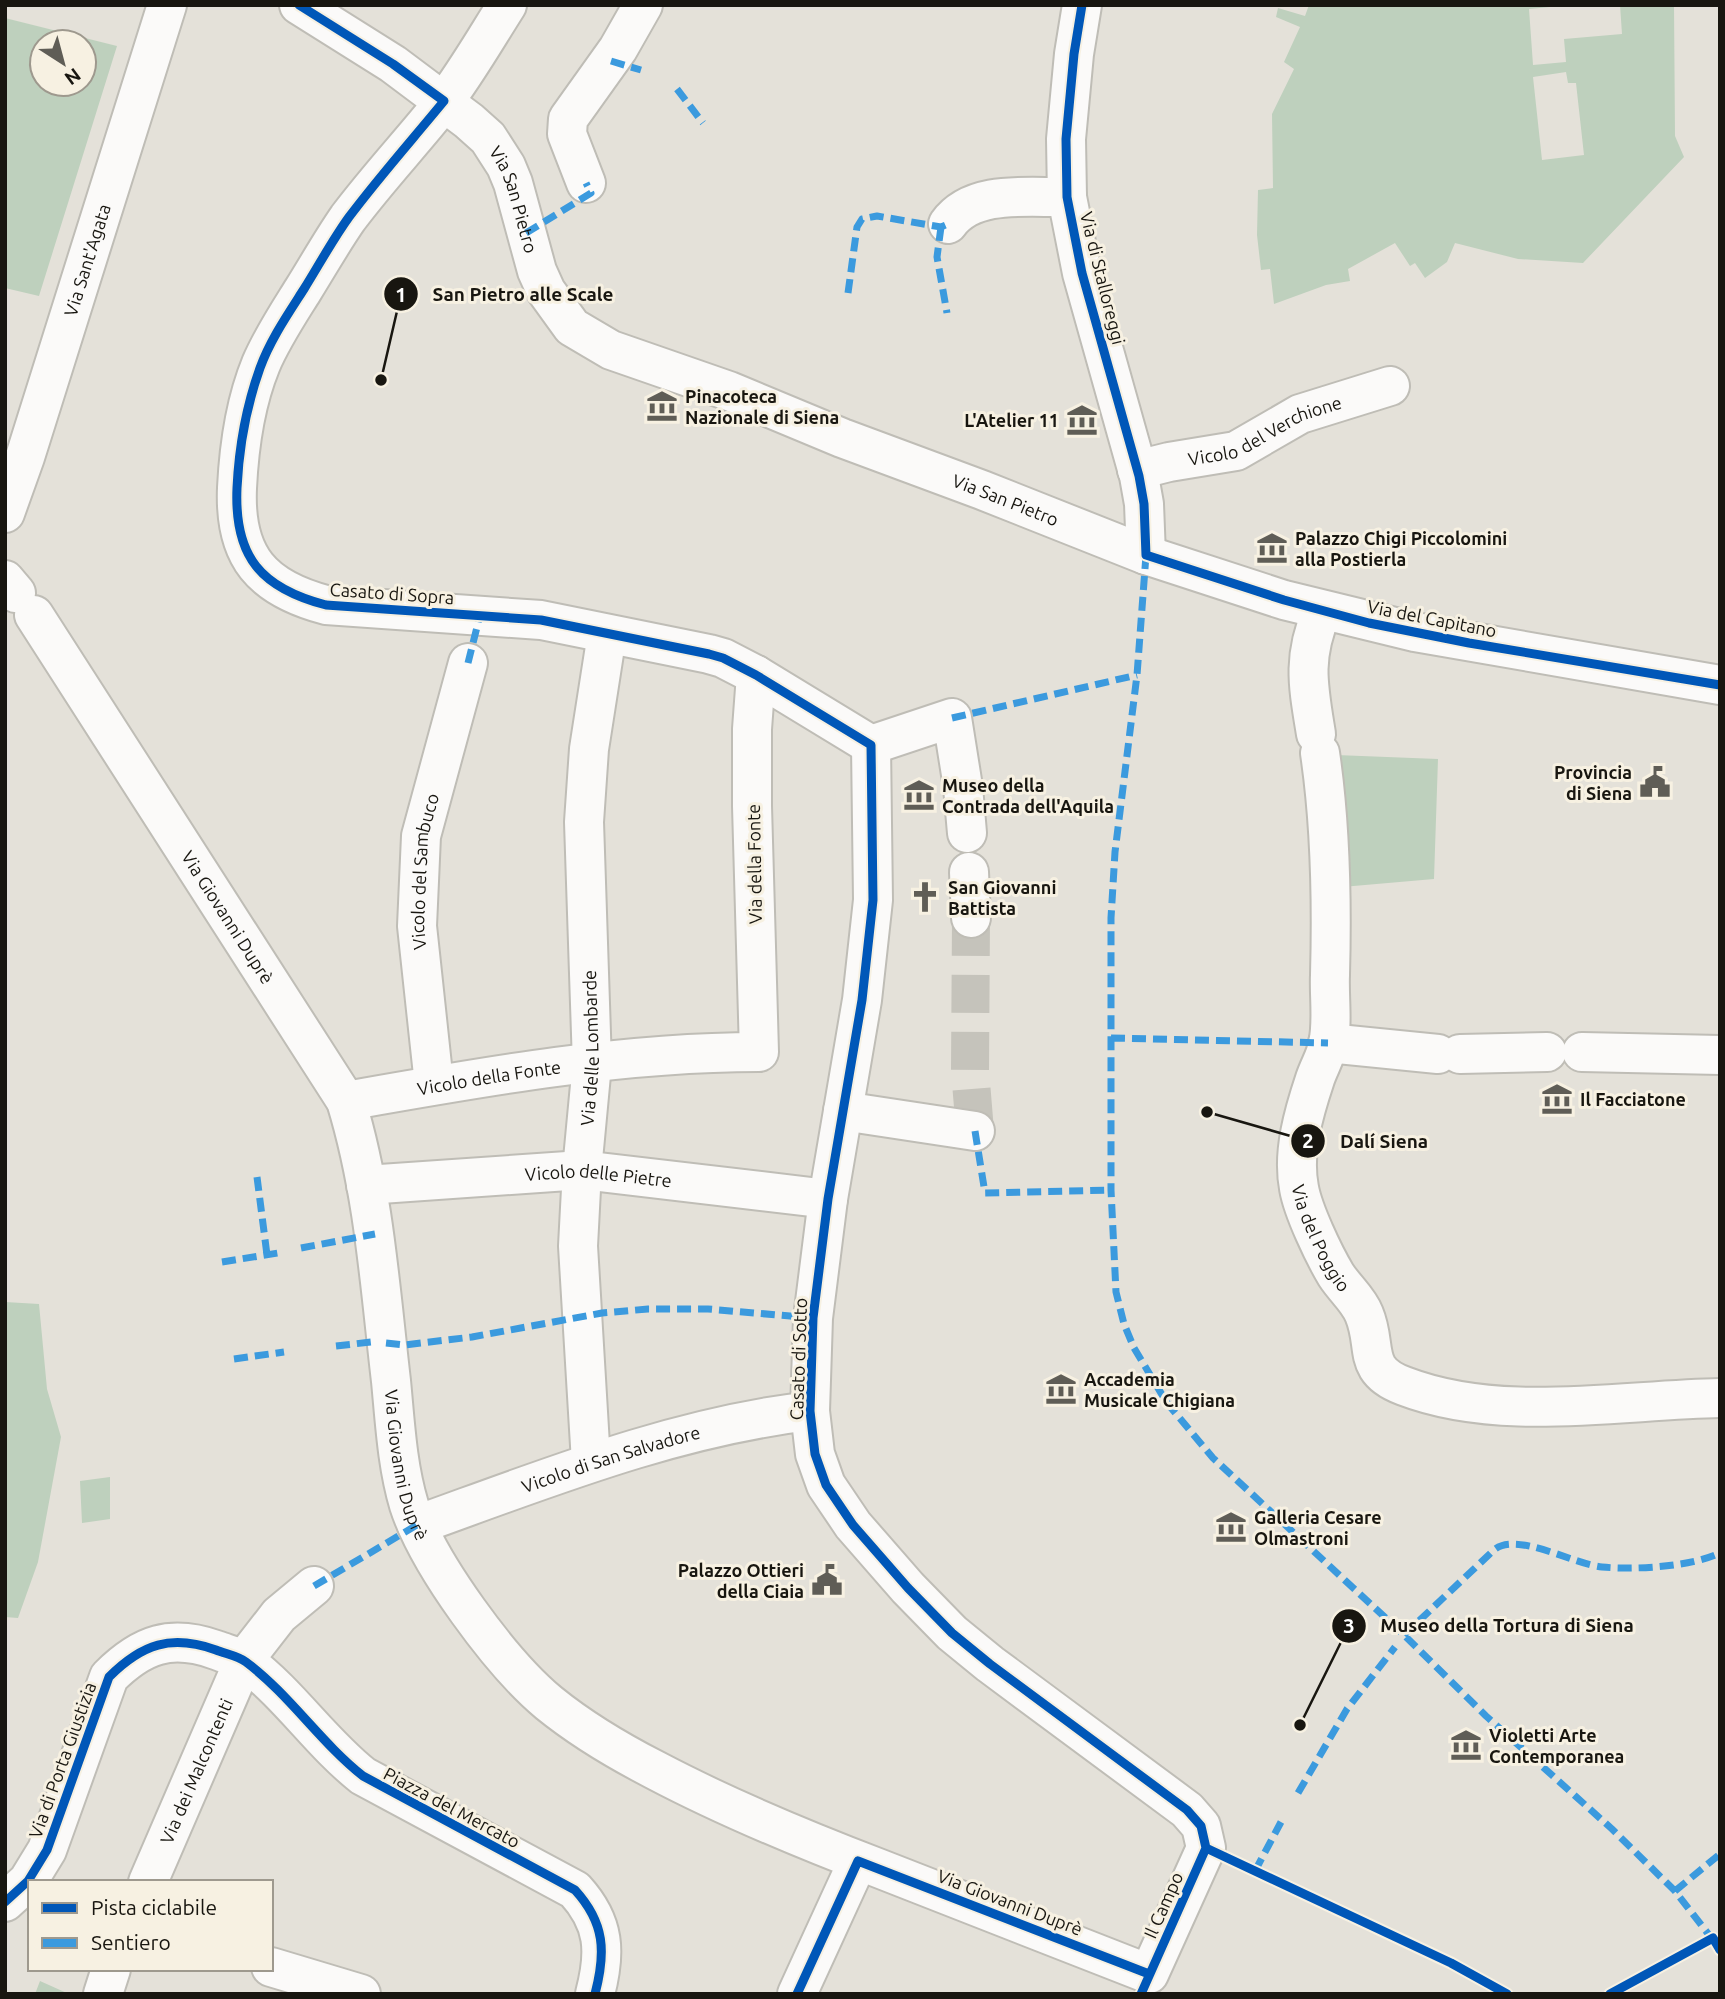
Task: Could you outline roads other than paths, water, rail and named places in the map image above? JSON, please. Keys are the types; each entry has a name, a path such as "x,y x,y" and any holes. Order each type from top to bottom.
{"street":[{"name":"Via Sant'Agata","path":"5,513 167,5"},
{"name":"Via San Pietro","path":"300,5 444,101 478,130 497,151 513,183 537,271 546,291 572,327 593,341 621,354 729,391 842,438 982,489 1146,555"},
{"name":"Casato di Sopra","path":"507,5 444,101 348,219 280,327 261,365 244,419 238,463 236,503 243,542 256,566 274,585 292,595 326,606 512,617 568,624 723,658 871,745"},
{"path":"586,183 567,134 568,119 618,50 643,5"},
{"name":"Via di Stalloreggi","path":"1082,5 1074,54 1066,139 1067,197 1082,273 1137,470 1144,504 1146,555"},
{"path":"948,223 961,210 983,201 1067,197"},
{"name":"Vicolo del Verchione","path":"1137,470 1236,451 1300,414 1390,386"},
{"name":"Via del Capitano","path":"1146,555 1322,611 1469,643 1720,685"},
{"name":"Via Giovanni Duprè","path":"19,596 345,1101 375,1234 405,1490 417,1525 444,1573 510,1665 550,1704 600,1739 689,1788 858,1861 1149,1974"},
{"name":"Via del Poggio","path":"1322,611 1311,643 1308,685 1326,802 1331,880 1328,1043 1305,1112 1299,1141 1298,1184 1301,1198 1335,1274 1363,1310 1374,1364 1385,1377 1441,1397 1516,1406 1638,1404 1720,1398"},
{"name":"Via delle Lombarde","path":"590,1462 578,1246 592,1064 584,822 589,749 607,634"},
{"name":"Vicolo del Sambuco","path":"434,1084 417,926 421,836 468,663"},
{"name":"Via della Fonte","path":"756,675 752,729 752,806 759,1052"},
{"path":"871,745 952,718 967,833"},
{"name":"Casato di Sotto","path":"871,745 873,900 862,1000 828,1199 813,1318 810,1411 815,1454 826,1485 853,1525 908,1588 970,1649 1187,1810 1201,1826 1206,1849"},
{"path":"970,872 971,918"},
{"path":"1328,1043 1449,1054 1564,1052 1720,1055"},
{"name":"Vicolo della Fonte","path":"345,1101 434,1084 592,1064 690,1053 759,1052"},
{"path":"844,1111 975,1131"},
{"name":"Vicolo delle Pietre","path":"366,1185 582,1170 828,1199"},
{"name":"Vicolo di San Salvadore","path":"417,1525 590,1462 740,1420 810,1411"},
{"path":"244,1660 279,1615 314,1586"},
{"name":"Via di Porta Giustizia","path":"29,1880 47,1850 109,1677 123,1662 142,1649 163,1643 188,1643 208,1647 244,1660"},
{"name":"Via dei Malcontenti","path":"149,1880 244,1660"},
{"name":"Piazza del Mercato","path":"244,1660 266,1679 340,1758 363,1776 575,1890 594,1916 600,1934 603,1954 595,1994"},
{"name":"Il Campo","path":"1149,1974 1206,1849"},
{"path":"797,1994 858,1861"},
{"name":"Via di Porta Giustizia","path":"5,1902 14,1897 28,1881"},
{"path":"273,1968 361,1994"},
{"path":"103,1994 110,1971"}],"tunnel":[{"path":"971,918 970,1070 975,1131"}],"place":[{"name":"San Pietro alle Scale","path":"381,380"},
{"name":"Pinacoteca Nazionale di Siena","path":"662,406"},
{"name":"L'Atelier 11","path":"1082,420"},
{"name":"Palazzo Chigi Piccolomini alla Postierla","path":"1272,548"},
{"name":"Provincia di Siena","path":"1655,782"},
{"name":"Museo della Contrada dell'Aquila","path":"919,795"},
{"name":"San Giovanni Battista","path":"925,897"},
{"name":"Il Facciatone","path":"1557,1099"},
{"name":"Dalí Siena","path":"1207,1112"},
{"name":"Accademia Musicale Chigiana","path":"1061,1389"},
{"name":"Galleria Cesare Olmastroni","path":"1231,1527"},
{"name":"Palazzo Ottieri della Ciaia","path":"827,1580"},
{"name":"Museo della Tortura di Siena","path":"1300,1725"},
{"name":"Violetti Arte Contemporanea","path":"1466,1745"}]}
